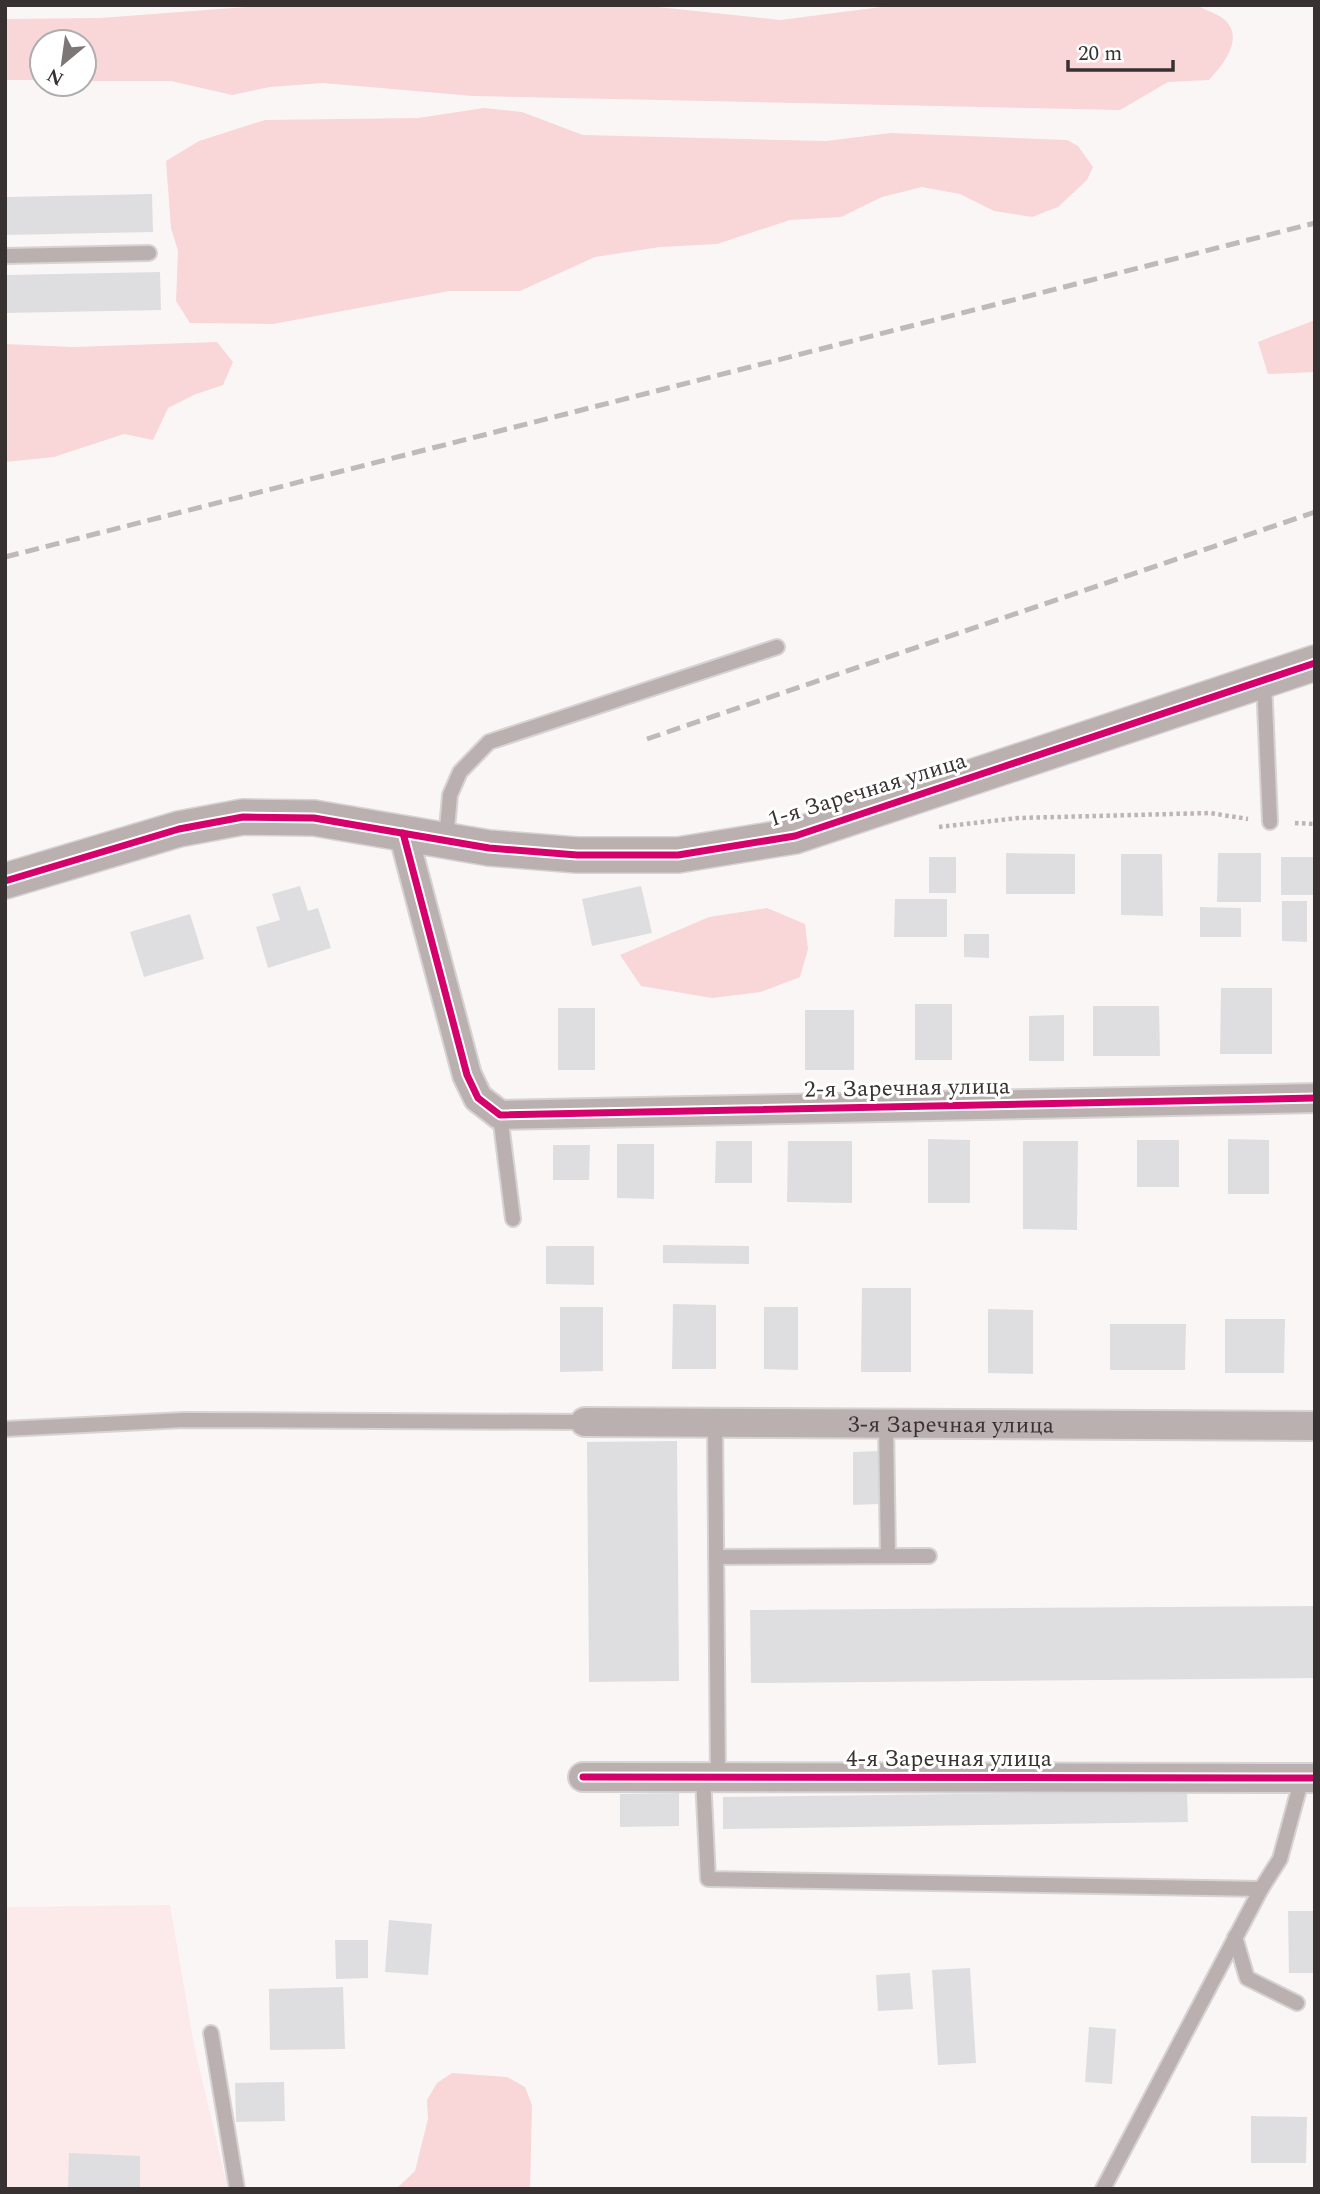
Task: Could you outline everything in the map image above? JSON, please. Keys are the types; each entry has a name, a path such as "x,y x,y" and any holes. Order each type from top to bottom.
{"street":[{"name":"1-я Заречная улица","path":"5,881 179,828 243,817 314,818 489,848 577,855 678,855 795,836 1315,663"},
{"path":"403,832 467,1075 478,1098 500,1115"},
{"name":"2-я Заречная улица","path":"500,1115 1315,1098"},
{"name":"3-я Заречная улица","path":"585,1422 1315,1426"},
{"name":"4-я Заречная улица","path":"583,1777 1308,1778"}],"lane":[{"path":"5,256 149,253"},
{"path":"446,841 450,795 460,772 489,743 777,648"},
{"path":"1264,681 1270,822"},
{"path":"500,1115 513,1219"},
{"path":"5,1429 184,1420 585,1422"},
{"path":"715,1422 716,1558 708,1879 1261,1889"},
{"path":"886,1424 888,1556"},
{"path":"716,1558 929,1556"},
{"path":"1103,2189 1235,1937 1280,1859 1308,1778"},
{"path":"1235,1937 1247,1978 1297,2003"},
{"path":"211,2033 237,2189"}],"path":[{"path":"937,828 1018,818 1210,813 1270,822 1315,824"}],"shaded area":[{"path":"273,5 639,5 780,20 897,5 1196,5 1226,21 1233,36 1229,52 1209,80 1168,82 1120,110 473,96 323,83 270,87 232,95 171,81 98,81 98,28 28,28 28,80 5,80 5,19 100,18"},
{"path":"484,108 522,112 583,135 826,141 891,133 1067,140 1078,146 1093,167 1087,180 1058,207 1032,217 994,211 960,194 922,187 882,197 841,217 790,220 717,244 660,247 595,257 520,291 449,291 273,324 190,323 176,301 178,251 171,228 166,161 199,141 265,120 418,118"},
{"path":"1315,320 1315,372 1268,374 1258,342"},
{"path":"217,342 233,362 223,385 196,394 168,408 153,440 124,434 54,457 5,462 5,344 73,347"},
{"path":"767,908 805,924 808,949 800,977 761,992 712,998 641,986 620,955 709,917"},
{"path":"170,1905 194,2045 228,2189 5,2189 5,1907"},
{"path":"452,2073 507,2077 525,2087 532,2105 530,2189 396,2189 415,2171 428,2119 427,2100 437,2083"}],"building":[{"path":"152,194 153,232 5,235 5,197"},
{"path":"160,272 161,310 5,313 5,275"},
{"path":"1006,853 1075,854 1075,894 1006,894"},
{"path":"1218,853 1261,853 1261,902 1217,902"},
{"path":"1121,854 1162,854 1163,916 1121,915"},
{"path":"929,857 956,857 956,893 929,893"},
{"path":"1281,857 1315,857 1315,895 1281,895"},
{"path":"300,886 308,911 318,908 331,948 268,968 256,927 280,920 272,894"},
{"path":"641,886 652,933 592,946 582,899"},
{"path":"895,899 947,899 947,937 894,937"},
{"path":"1282,901 1307,901 1307,942 1282,941"},
{"path":"1200,907 1241,908 1241,937 1200,937"},
{"path":"190,914 204,959 144,977 130,932"},
{"path":"964,934 989,934 989,958 964,957"},
{"path":"1221,988 1272,988 1272,1054 1220,1054"},
{"path":"915,1004 952,1004 952,1060 915,1060"},
{"path":"1093,1006 1159,1006 1160,1056 1093,1056"},
{"path":"558,1008 595,1008 595,1070 558,1070"},
{"path":"805,1010 854,1010 854,1070 805,1070"},
{"path":"1064,1015 1064,1061 1029,1061 1029,1016"},
{"path":"928,1139 970,1140 970,1203 928,1203"},
{"path":"1228,1139 1269,1140 1269,1194 1228,1194"},
{"path":"1137,1140 1179,1140 1179,1187 1137,1187"},
{"path":"716,1141 752,1141 752,1183 715,1183"},
{"path":"788,1141 852,1141 852,1203 787,1202"},
{"path":"1023,1141 1078,1141 1077,1230 1023,1229"},
{"path":"617,1144 654,1144 654,1199 617,1198"},
{"path":"553,1145 590,1145 589,1180 553,1180"},
{"path":"663,1245 749,1246 749,1264 663,1263"},
{"path":"546,1246 594,1246 594,1285 546,1284"},
{"path":"862,1288 911,1288 911,1372 861,1372"},
{"path":"673,1304 716,1305 716,1369 672,1369"},
{"path":"560,1307 603,1307 603,1371 560,1372"},
{"path":"764,1307 798,1307 798,1370 764,1369"},
{"path":"988,1309 1033,1310 1033,1374 988,1373"},
{"path":"1225,1319 1285,1319 1284,1373 1225,1373"},
{"path":"1110,1324 1186,1324 1185,1370 1110,1370"},
{"path":"677,1441 679,1681 589,1682 587,1442"},
{"path":"878,1451 878,1504 853,1505 853,1452"},
{"path":"1315,1606 1315,1678 751,1683 750,1610"},
{"path":"1187,1791 1188,1822 723,1829 723,1797"},
{"path":"679,1793 679,1826 620,1827 620,1794"},
{"path":"1288,1911 1315,1911 1315,1973 1289,1973"},
{"path":"389,1920 432,1924 428,1975 385,1972"},
{"path":"335,1940 368,1940 368,1978 336,1979"},
{"path":"970,1968 976,2063 938,2065 932,1970"},
{"path":"910,1973 913,2009 878,2011 876,1975"},
{"path":"343,1987 345,2049 270,2050 269,1989"},
{"path":"1089,2027 1116,2029 1112,2084 1085,2082"},
{"path":"284,2082 285,2121 236,2122 235,2083"},
{"path":"1251,2116 1307,2117 1306,2163 1251,2163"},
{"path":"69,2153 140,2156 140,2189 68,2189"}],"railway":[{"path":"5,557 1315,223"},
{"path":"647,739 1315,512"}],"cycle path":[{"path":"5,881 179,829 243,817 314,818 489,848 577,855 678,855 795,836 1315,663"},
{"path":"403,833 467,1075 478,1098 500,1115 1315,1098"},
{"path":"583,1777 1315,1778"}]}
